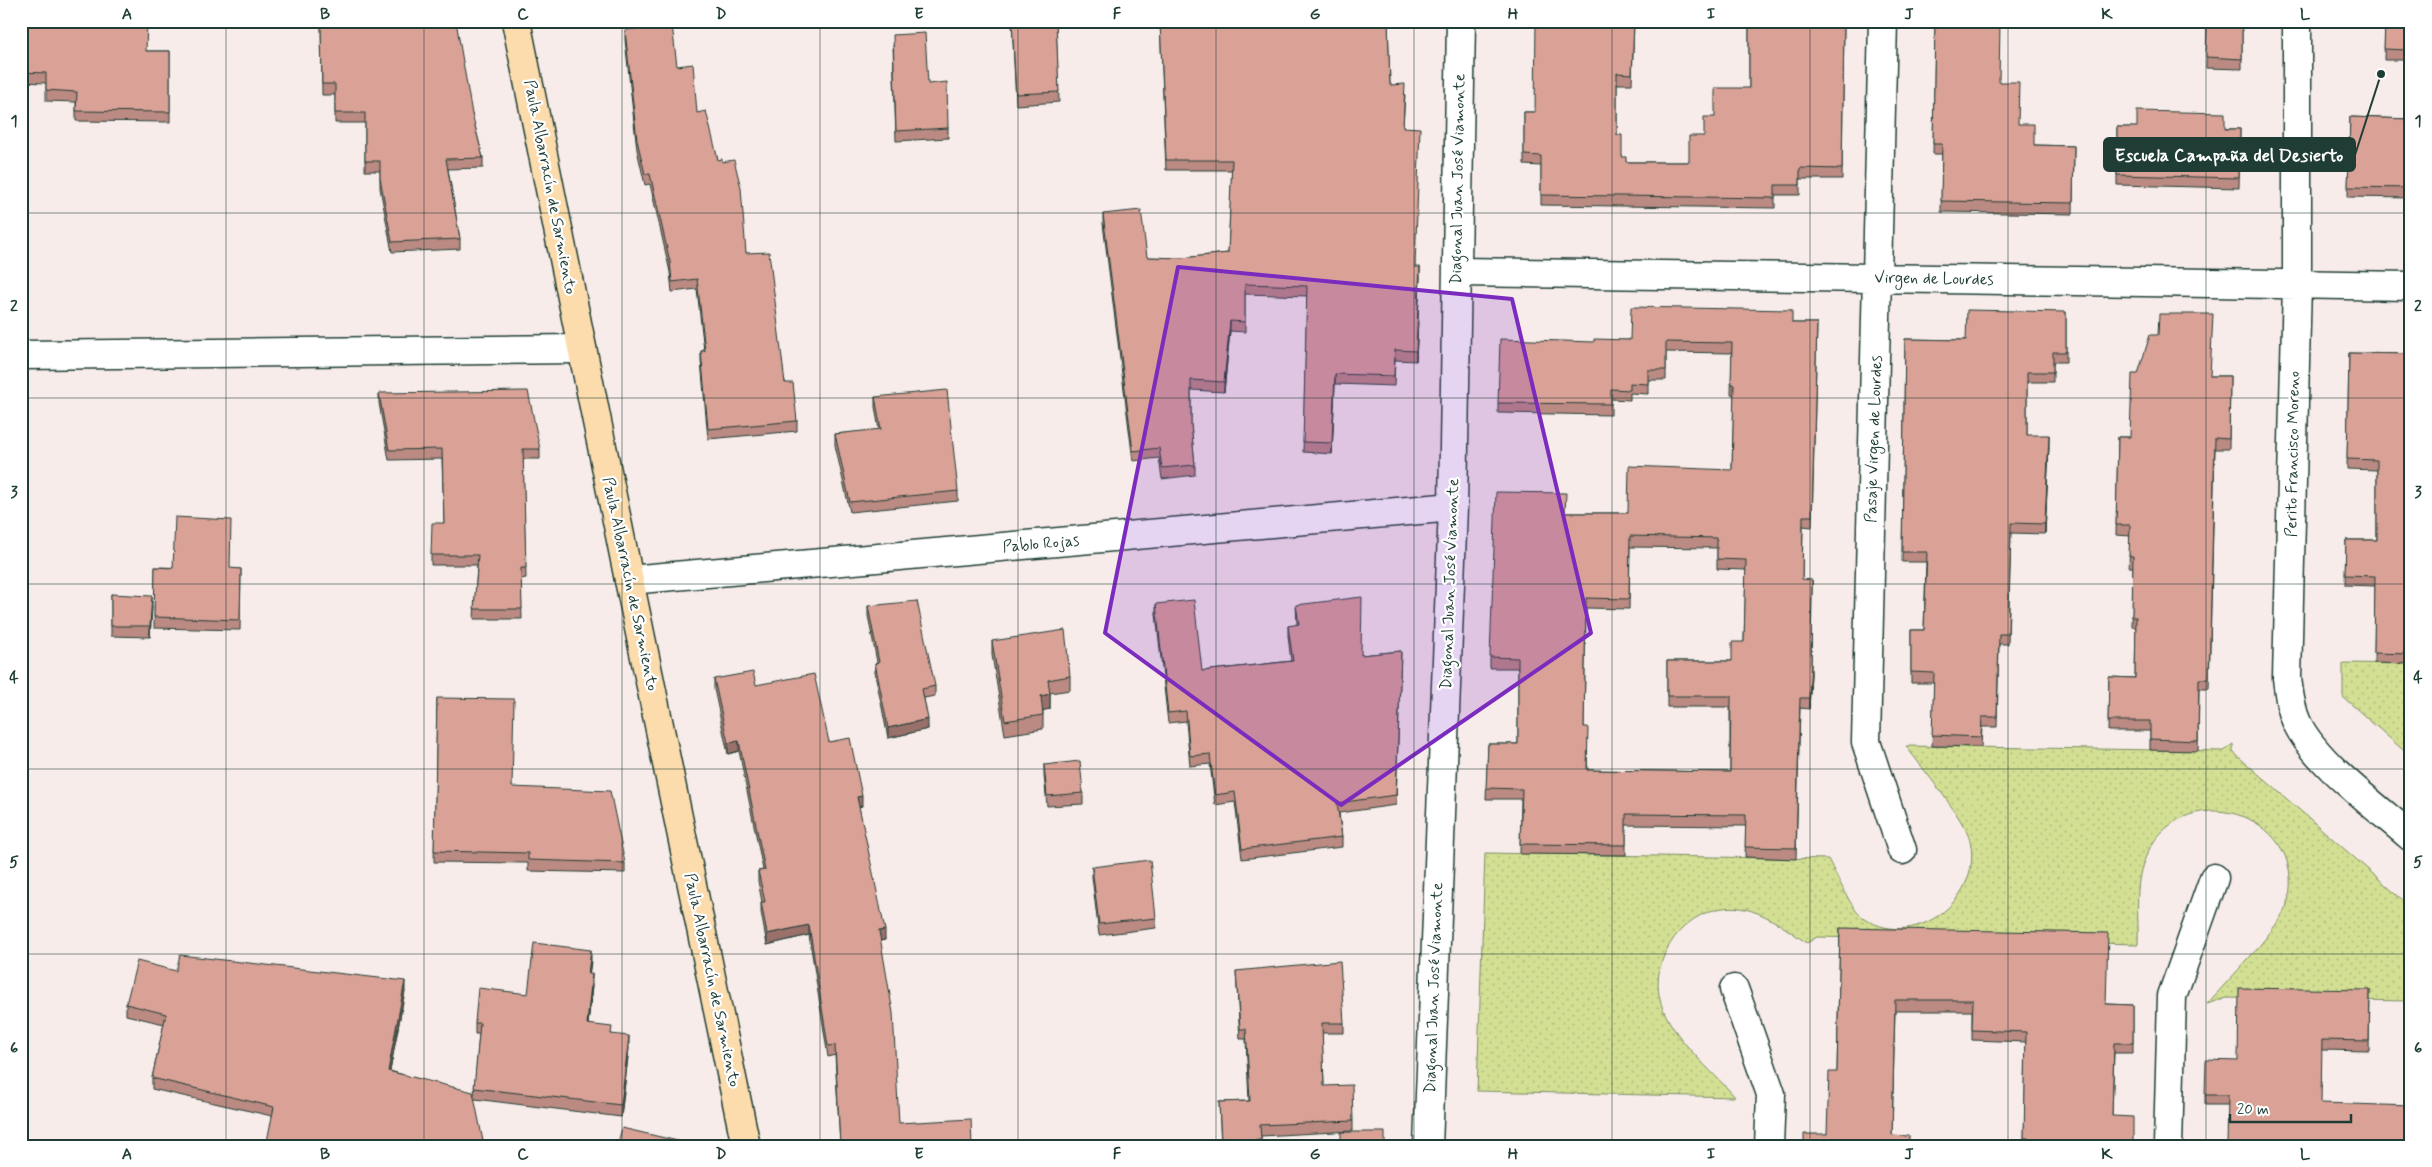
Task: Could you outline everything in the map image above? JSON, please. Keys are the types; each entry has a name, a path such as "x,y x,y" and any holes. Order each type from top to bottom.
{"main road":[{"name":"Paula Albarracín de Sarmiento","path":"516,21 746,1146"}],"street":[{"name":"Diagonal Juan José Viamonte","path":"1428,1146 1453,508 1461,21"},
{"name":"Pasaje Virgen de Lourdes","path":"1883,21 1866,742 1902,850"},
{"name":"Perito Francisco Moreno","path":"2298,21 2296,284 2288,668 2290,700 2296,721 2305,737 2323,759 2411,837"},
{"name":"Virgen de Lourdes","path":"1456,272 2411,286"},
{"path":"21,355 582,349"},
{"name":"Pablo Rojas","path":"629,580 1453,508"},
{"path":"2168,1146 2172,996 2214,878"},
{"path":"1734,989 1770,1094 1769,1146"}],"highlighted area":[{"path":"1178,267 1512,299 1591,633 1341,805 1105,633"}],"green space":[{"path":"2343,663 2411,664 2411,757 2343,697"},
{"path":"2233,745 2233,752 2411,907 2411,1001 2226,998 2207,1004 2265,939 2284,912 2288,901 2289,870 2279,845 2260,826 2236,814 2210,811 2183,817 2161,834 2144,861 2138,891 2138,944 1817,937 1807,943 1758,913 1740,908 1721,908 1703,914 1688,924 1675,937 1665,954 1659,972 1658,990 1663,1009 1677,1034 1735,1097 1477,1091 1485,853 1828,859 1860,915 1880,926 1900,929 1920,925 1939,915 1955,901 1966,883 1971,863 1970,841 1960,820 1906,746 2224,751"}],"building":[{"path":"21,21 147,21 146,51 170,51 170,112 76,111 77,92 46,90 46,73 21,72"},
{"path":"321,21 456,21 472,114 483,158 446,159 460,239 392,242 380,178 380,161 365,161 365,113 335,113 335,84 322,84"},
{"path":"1012,21 1056,21 1059,92 1016,94"},
{"path":"1160,21 1388,21 1390,85 1405,84 1403,127 1420,128 1415,267 1420,267 1416,351 1395,350 1394,376 1335,374 1332,443 1303,442 1307,286 1245,284 1245,322 1230,321 1224,382 1191,380 1191,425 1195,465 1162,468 1159,448 1133,451 1103,214 1141,210 1147,257 1182,258 1228,253 1232,160 1166,160"},
{"path":"1536,21 1634,21 1632,74 1617,73 1617,135 1622,135 1622,157 1626,157 1626,162 1689,162 1689,136 1704,136 1704,117 1715,117 1715,88 1749,88 1749,21 1844,21 1842,169 1800,168 1800,185 1775,185 1775,198 1541,195 1541,156 1524,155 1524,112 1535,112"},
{"path":"1935,21 2000,21 1999,82 2019,82 2018,124 2034,124 2034,145 2074,146 2073,203 1941,201 1942,144 1933,144"},
{"path":"2385,21 2411,21 2411,107 2407,107 2408,50 2384,49"},
{"path":"2207,24 2242,25 2242,59 2206,57"},
{"path":"672,25 677,66 693,64 697,113 706,111 718,160 722,159 722,162 734,160 741,188 746,253 769,252 785,383 793,383 797,421 708,429 701,351 705,351 697,279 672,282 670,262 650,174 645,174 637,140 625,30"},
{"path":"925,33 928,84 947,82 948,128 896,131 893,35"},
{"path":"2137,111 2225,113 2225,129 2240,129 2239,178 2117,175 2117,127 2137,127"},
{"path":"2350,117 2411,119 2411,188 2348,187"},
{"path":"1631,307 1792,310 1792,323 1817,323 1812,516 1803,516 1802,579 1812,580 1811,664 1809,698 1800,698 1796,848 1745,847 1746,815 1626,814 1626,845 1520,844 1522,789 1486,788 1488,744 1518,744 1518,658 1490,657 1496,492 1566,493 1565,513 1628,513 1629,466 1732,470 1734,385 1731,384 1732,343 1666,342 1666,370 1648,370 1648,384 1630,383 1630,390 1611,389 1611,404 1498,403 1500,339 1594,342 1594,339 1630,340","holes":["1630,536 1717,538 1717,559 1746,560 1744,642 1732,642 1732,661 1667,661 1667,696 1731,696 1730,772 1587,770 1588,727 1584,727 1586,598 1629,599"]},
{"path":"1967,310 2066,312 2066,352 2053,352 2053,372 2027,372 2027,435 2049,435 2045,524 2011,523 2008,634 1999,634 1997,717 1982,717 1981,737 1932,735 1934,673 1911,672 1911,630 1924,630 1927,552 1902,552 1905,339 1966,340"},
{"path":"2159,314 2213,314 2210,376 2230,376 2229,439 2215,438 2209,679 2199,679 2198,741 2150,739 2150,721 2108,721 2109,677 2135,678 2136,617 2132,617 2133,556 2129,556 2130,525 2116,525 2118,437 2130,437 2132,374 2138,374 2150,335 2158,335"},
{"path":"2349,353 2411,354 2411,654 2374,653 2375,576 2345,575 2346,540 2377,540 2377,460 2347,459"},
{"path":"947,390 958,491 850,502 835,434 881,429 875,397"},
{"path":"528,391 540,449 523,449 526,568 521,568 522,609 474,609 478,555 431,555 432,523 444,523 442,449 389,450 379,393"},
{"path":"175,517 231,520 230,568 241,569 240,620 154,617 155,567 173,568"},
{"path":"111,594 152,596 150,626 111,626"},
{"path":"1362,597 1361,655 1401,651 1396,795 1337,803 1342,837 1242,849 1235,792 1215,795 1210,754 1190,756 1186,711 1168,713 1156,604 1194,600 1202,671 1293,661 1288,626 1299,624 1296,605"},
{"path":"917,601 935,686 922,689 928,719 888,728 875,663 879,662 868,606"},
{"path":"1065,630 1070,676 1048,680 1050,694 1041,696 1043,715 1005,721 992,641"},
{"path":"753,672 756,685 814,674 829,742 850,738 862,796 857,797 885,930 879,931 893,1013 899,1123 971,1119 972,1146 824,1146 840,1145 835,1045 828,1046 809,925 767,934 761,902 765,902 758,871 765,870 739,741 728,743 714,679"},
{"path":"437,698 514,699 512,787 610,791 625,863 528,860 528,853 434,851"},
{"path":"1080,761 1083,793 1047,796 1044,765"},
{"path":"1150,860 1156,918 1099,924 1092,867"},
{"path":"1840,928 2108,933 2106,1004 2133,1005 2133,1043 2114,1043 2112,1116 2133,1117 2133,1146 2028,1146 2028,1138 2024,1138 2026,1032 1972,1030 1973,1000 1895,1000 1892,1135 1909,1136 1909,1146 1804,1146 1804,1134 1827,1134 1829,1072 1837,1072"},
{"path":"534,943 591,950 588,974 592,974 587,1024 612,1027 611,1034 629,1036 621,1105 474,1088 480,1023 475,1023 478,988 528,994"},
{"path":"180,955 405,981 388,1071 473,1092 484,1146 266,1146 274,1107 152,1078 166,1014 126,1004 137,961 176,971"},
{"path":"1340,961 1344,1023 1322,1023 1324,1086 1352,1085 1353,1121 1260,1125 1261,1140 1221,1143 1219,1102 1250,1101 1246,1029 1240,1029 1236,971"},
{"path":"2239,988 2370,990 2369,1041 2322,1040 2321,1103 2411,1106 2411,1146 2227,1146 2228,1095 2205,1095 2206,1060 2238,1061"},
{"path":"622,1128 682,1142 681,1146 617,1146"},
{"path":"1341,1132 1385,1132 1385,1146 1341,1146"}],"place":[{"name":"Escuela Campaña del Desierto","path":"2381,74"}]}
